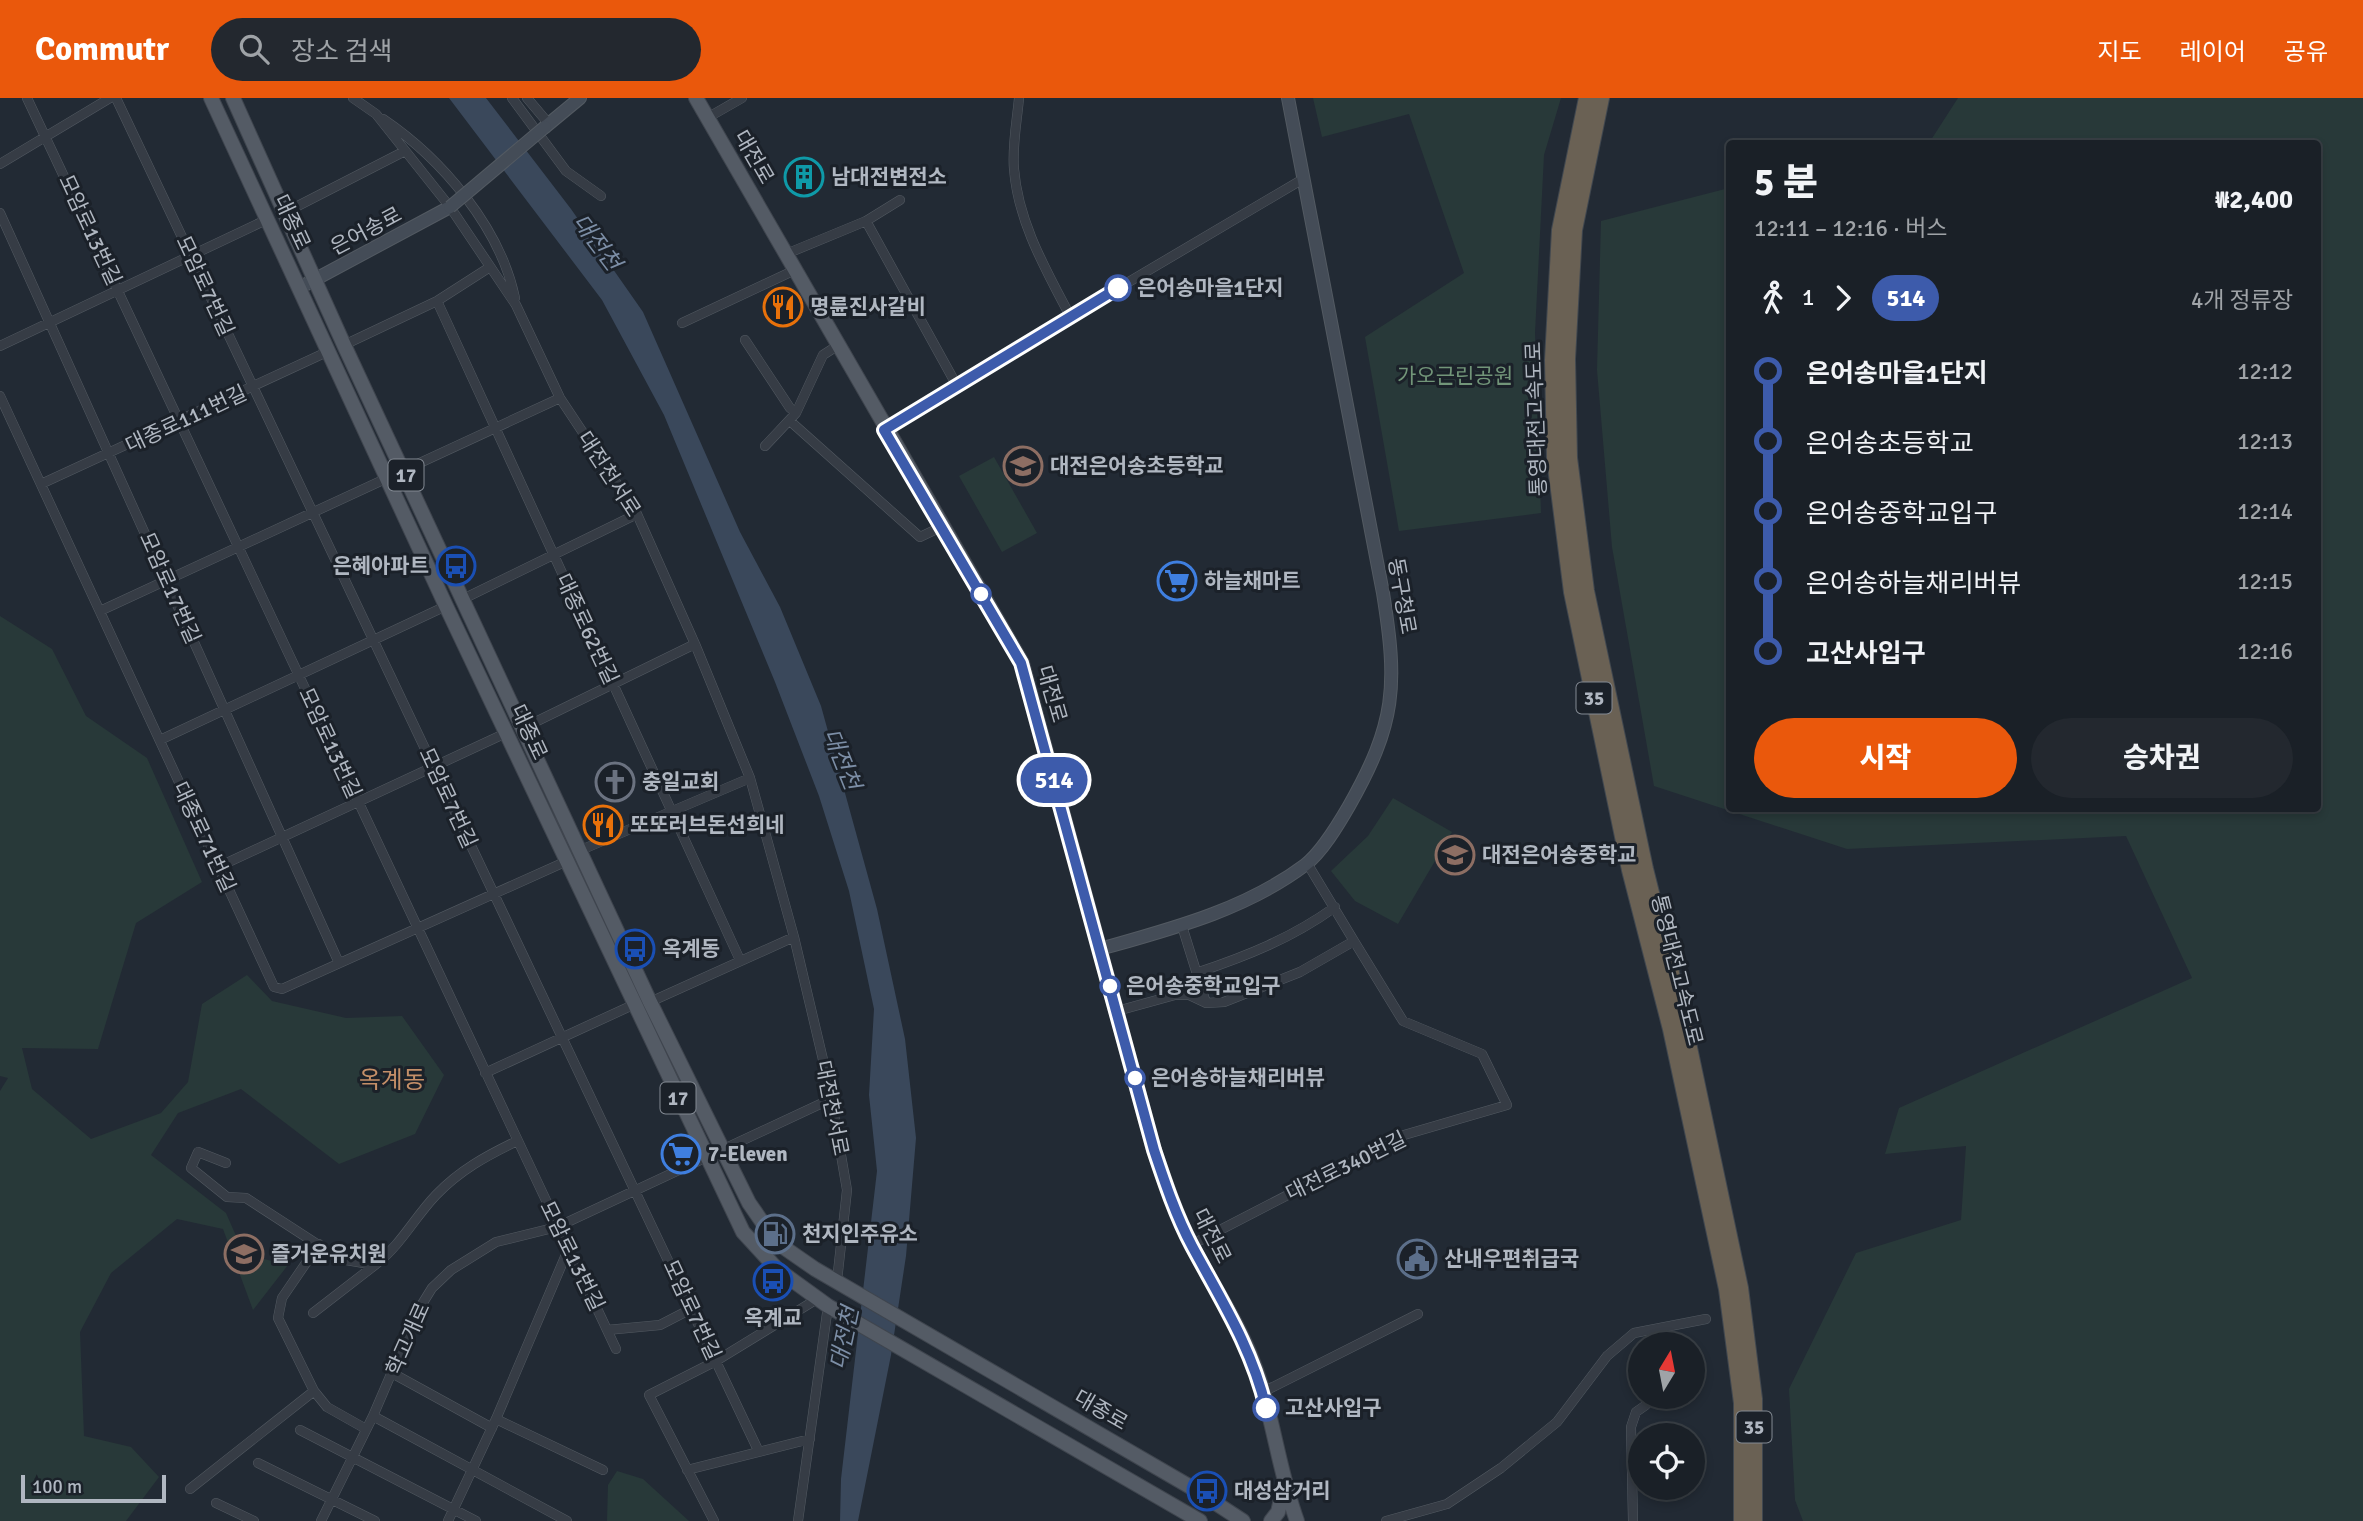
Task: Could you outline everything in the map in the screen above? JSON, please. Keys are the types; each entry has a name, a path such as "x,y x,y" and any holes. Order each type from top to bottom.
{"highway":[{"name":"통영대전고속도로","path":"1587,98 1560,230 1553,359 1555,459 1575,606 1630,870 1734,1289"},
{"name":"통영대전고속도로","path":"1601,98 1574,230 1567,359 1569,458 1586,591 1645,869 1685,1028 1754,1399 1754,1521"},
{"name":"통영대전고속도로","path":"1740,1333 1742,1521"}],"main road":[{"name":"대종로","path":"211,98 706,1159 743,1231 777,1269 822,1303"},
{"name":"대종로","path":"233,98 344,345 650,1002 749,1203 776,1242 838,1282 1244,1520"},
{"path":"547,126 580,98"},
{"name":"대전로","path":"696,98 884,430 1021,663 1154,1150 1171,1202 1191,1245 1242,1335 1263,1392 1294,1518"},
{"name":"동구청로","path":"1100,949 1182,926 1262,893 1307,863 1342,818 1373,764 1389,717 1393,656 1288,98"},
{"name":"은어송로","path":"299,288 450,207 547,126"},
{"name":"17","path":"822,1303 1192,1519"},
{"path":"1271,1521 1278,1512 1284,1486"}],"street":[{"name":"모암로13번길","path":"27,98 616,1349"},
{"path":"0,163 110,98"},
{"name":"모암로7번길","path":"116,98 758,1450"},
{"name":"대전천서로","path":"353,98 376,114 403,152 450,207 516,305 560,398 637,514 695,644 750,778 794,937 831,1099 847,1190 838,1282"},
{"path":"512,98 566,171 601,196"},
{"path":"527,98 547,126"},
{"name":"대전로","path":"707,118 742,98"},
{"path":"1019,98 1014,168 1020,197 1041,260 1070,316"},
{"path":"376,114 422,149 469,203 497,248 512,285 516,305"},
{"name":"대종로","path":"284,213 403,152"},
{"path":"884,430 956,384 1303,179"},
{"path":"786,254 866,220 900,200"},
{"name":"모암로17번길","path":"0,213 339,963"},
{"path":"0,346 268,219"},
{"path":"866,220 956,384"},
{"path":"344,345 437,301 490,267"},
{"path":"682,323 795,270"},
{"name":"대종로62번길","path":"437,301 740,960"},
{"path":"745,340 790,408 793,417 920,537 941,527"},
{"path":"765,446 793,417 823,355 837,346"},
{"name":"대종로111번길","path":"41,484 329,351"},
{"name":"대종로71번길","path":"0,396 274,987 282,989 567,861"},
{"path":"100,611 560,398"},
{"path":"463,599 637,514"},
{"path":"160,740 446,606"},
{"name":"대종로","path":"523,728 695,644"},
{"path":"218,867 506,733"},
{"path":"581,850 750,778"},
{"path":"1117,1011 1175,995 1189,995 1206,1003 1224,1002 1300,972 1354,941 1307,863"},
{"path":"1196,973 1263,950 1291,936 1335,907"},
{"path":"1182,926 1206,1003"},
{"path":"650,1002 794,937"},
{"name":"대전로340번길","path":"1191,1245 1404,1135 1507,1105 1482,1054 1403,1021 1354,941"},
{"path":"485,1073 635,1004"},
{"path":"723,1151 831,1099"},
{"path":"313,1313 392,1252 435,1196 472,1163 517,1141"},
{"name":"학고개로","path":"321,1521 373,1416 419,1309 432,1288 451,1270 496,1242 557,1227 723,1151"},
{"path":"226,1163 198,1152 191,1168 227,1197 246,1198 340,1259 375,1265"},
{"path":"319,1244 282,1298 278,1318 314,1391 327,1407 366,1429"},
{"path":"449,1521 568,1250"},
{"path":"714,1521 649,1395 822,1303"},
{"path":"797,1521 810,1439 822,1303"},
{"path":"607,1330 660,1325 691,1309"},
{"path":"1263,1392 1418,1314"},
{"path":"1386,1521 1447,1504 1501,1468 1557,1422 1607,1356 1628,1337 1661,1326 1706,1319"},
{"path":"392,1373 494,1423 603,1470"},
{"path":"190,1489 314,1391"},
{"path":"1633,1521 1631,1427 1636,1412 1640,1409"},
{"path":"373,1416 567,1521"},
{"path":"300,1430 476,1521"},
{"path":"687,1470 810,1439"},
{"path":"258,1463 375,1521"},
{"path":"216,1503 254,1521"}],"green space":[{"name":"가오근린공원","path":"1313,98 1561,98 1544,155 1535,333 1541,513 1399,531 1365,337 1464,273 1409,114 1322,137"},
{"path":"1958,98 2363,98 2363,1521 1803,1521 1795,1500 1789,1389 1856,1253 1961,1220 1966,1146 1885,1154 1899,1108 2192,978 2126,836 1847,849 1734,812 2321,812 2321,140 1931,140"},
{"path":"1726,189 1726,810 1654,786 1612,547 1597,370 1601,221"},
{"path":"994,457 1037,533 1002,552 959,476"},
{"path":"0,616 52,649 86,716 147,758 202,882 136,923 98,1049 22,1048 32,1089 91,1139 161,1113 188,1082 202,1004 247,975 272,1001 346,1018 402,1016 444,1075 415,1134 339,1164 241,1089 178,1113 151,1155 226,1213 244,1254 288,1265 253,1310 223,1229 177,1219 111,1273 80,1332 84,1436 131,1447 159,1477 126,1521 0,1521 0,1091 8,1078 0,1076"},
{"path":"1393,798 1452,832 1398,924 1355,901 1331,871 1368,836"},
{"path":"617,1471 643,1479 689,1521 607,1521 608,1485"}],"water":[{"path":"449,98 486,98 571,209 643,312 740,532 780,607 821,706 877,909 905,1039 916,1138 906,1256 891,1355 858,1521 840,1521 841,1479 877,1171 869,1095 874,1009 849,891 819,796 775,682 664,415 602,300"}],"bus line":[{"name":"514","path":"1118,288 884,430 1021,663 1154,1150 1171,1202 1191,1245 1242,1335 1263,1392 1266,1408"}],"place":[{"name":"남대전변전소","path":"804,177"},
{"name":"은어송마을1단지","path":"1118,288"},
{"name":"명륜진사갈비","path":"783,307"},
{"name":"대전은어송초등학교","path":"1023,466"},
{"name":"은혜아파트","path":"456,566"},
{"name":"하늘채마트","path":"1177,581"},
{"name":"충일교회","path":"615,782"},
{"name":"또또러브돈선희네","path":"603,825"},
{"name":"대전은어송중학교","path":"1455,855"},
{"name":"옥계동","path":"635,949"},
{"name":"은어송중학교입구","path":"1110,986"},
{"name":"은어송하늘채리버뷰","path":"1135,1078"},
{"name":"7-Eleven","path":"681,1154"},
{"name":"천지인주유소","path":"775,1234"},
{"name":"즐거운유치원","path":"244,1254"},
{"name":"산내우편취급국","path":"1417,1259"},
{"name":"옥계교","path":"773,1281"},
{"name":"고산사입구","path":"1266,1408"},
{"name":"대성삼거리","path":"1207,1491"}],"district":[{"name":"옥계동","path":"392,1080"}],"water label":[{"name":"대전천","path":"597,242"},
{"name":"대전천","path":"842,759"},
{"name":"대전천","path":"844,1338"}]}
